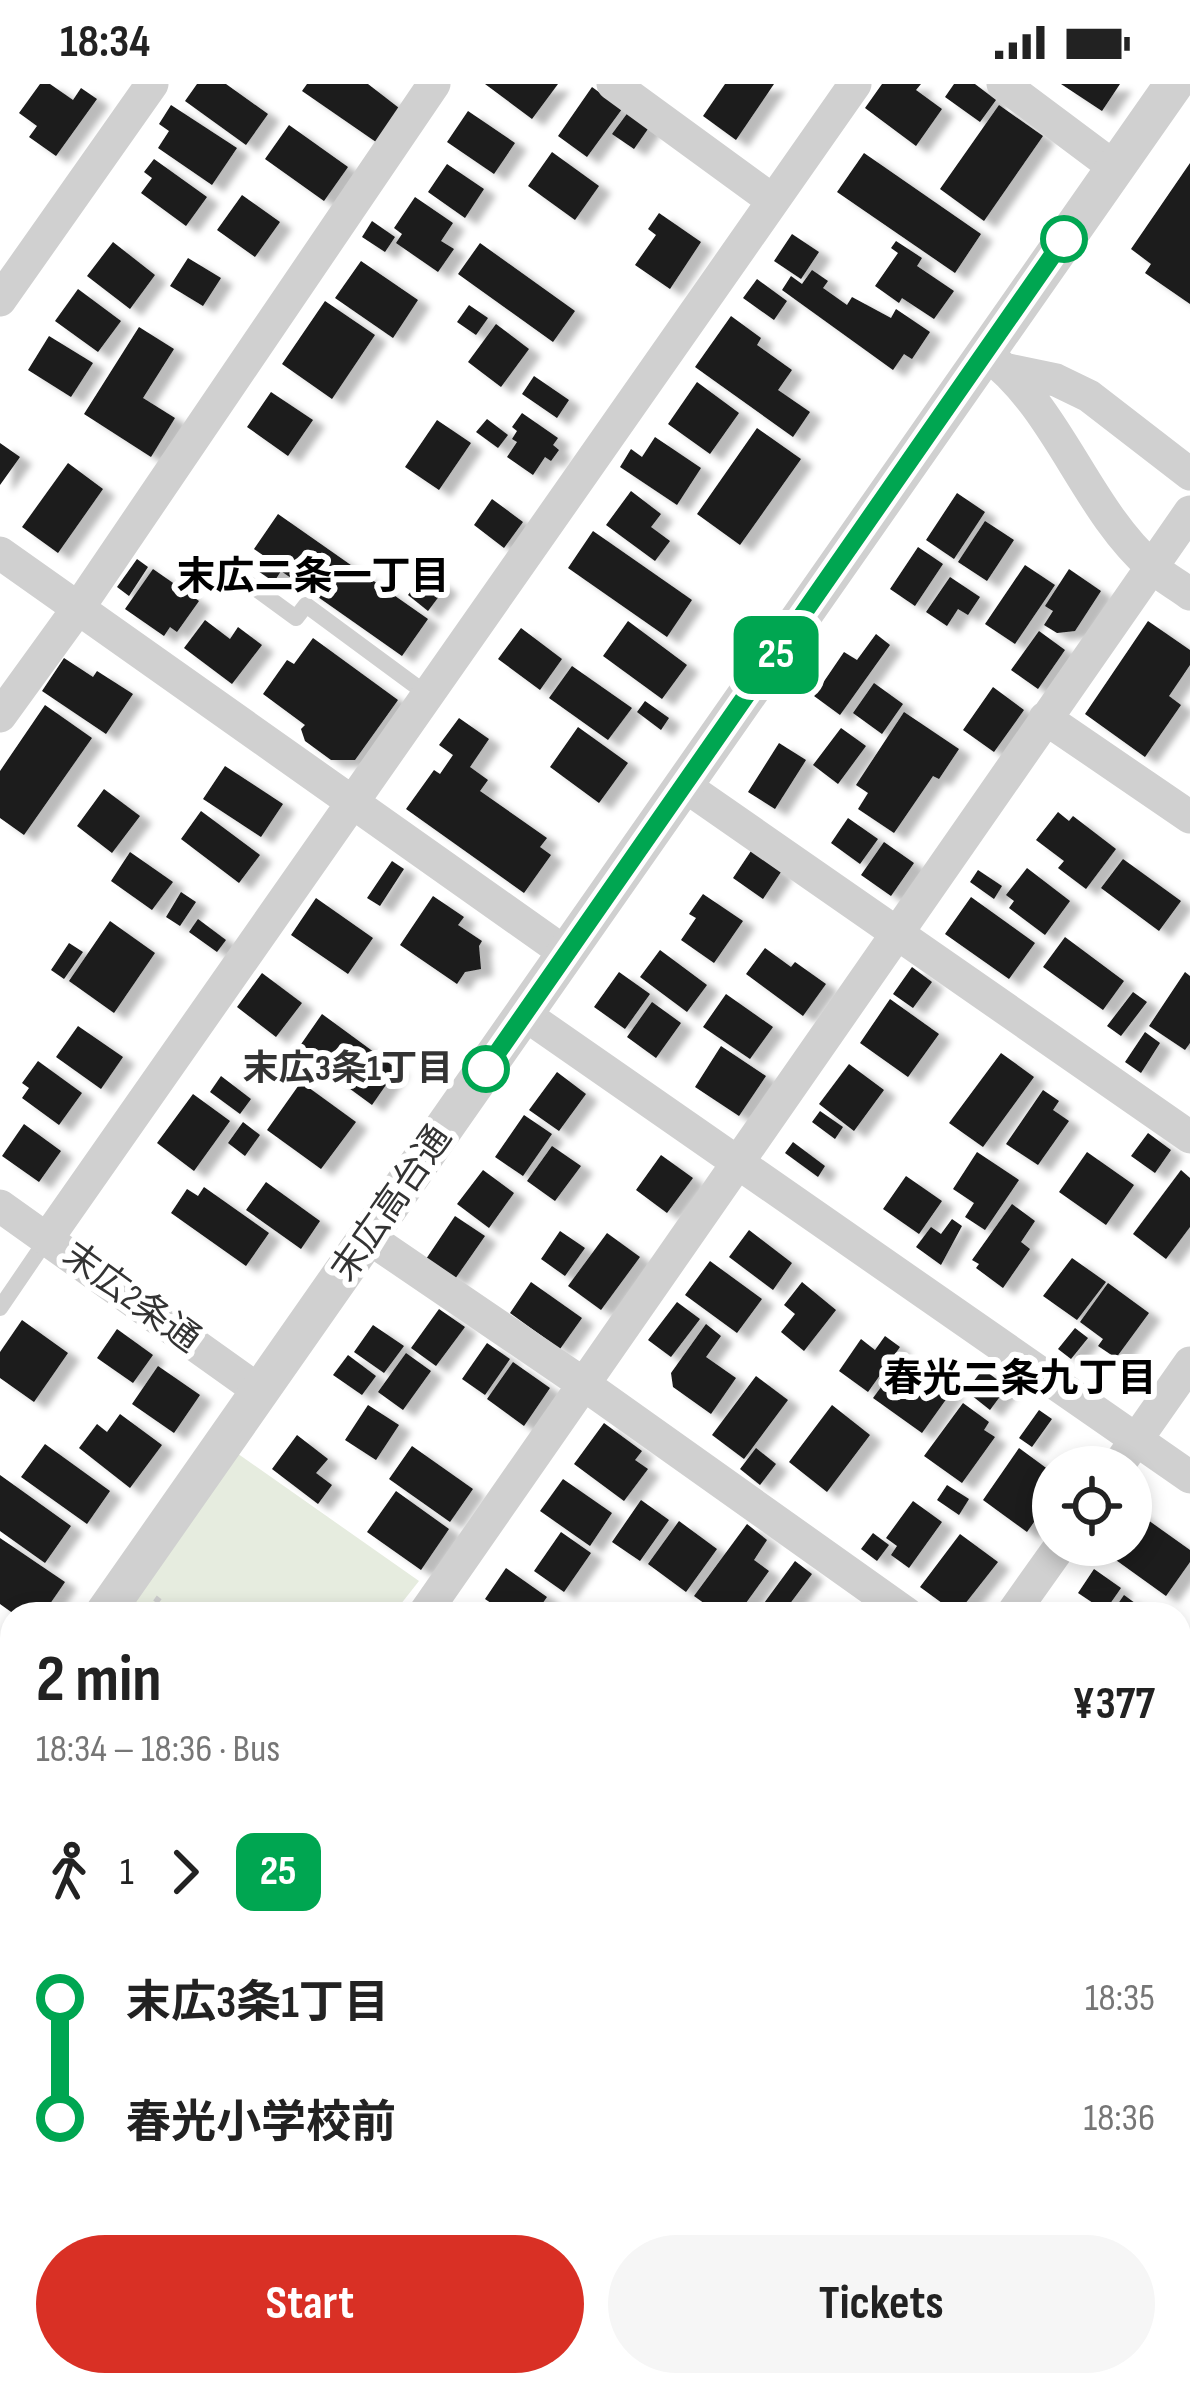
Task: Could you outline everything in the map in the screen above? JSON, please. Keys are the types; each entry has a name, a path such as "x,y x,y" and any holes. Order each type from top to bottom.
{"street":[{"path":"0,716 434,84"},
{"path":"614,84 772,200"},
{"path":"47,1239 855,84"},
{"path":"1003,84 1114,167"},
{"path":"1,296 143,87"},
{"name":"末広高台通","path":"112,1602 685,786 997,362 1114,167 1177,97"},
{"path":"997,362 1089,396 1190,474"},
{"path":"997,362 1118,528 1151,567 1190,594"},
{"path":"439,1602 582,1383 1190,512"},
{"path":"0,553 566,954"},
{"path":"1045,718 1190,817"},
{"path":"685,786 1190,1137"},
{"path":"524,1014 737,1160 1118,1446"},
{"name":"末広2条通","path":"0,1206 261,1392"},
{"path":"369,1238 890,1602"},
{"path":"1132,1446 1190,1363"},
{"path":"1152,1463 1190,1477"},
{"path":"1021,1602 1046,1566"}],"lane":[{"path":"241,578 296,618 306,605 428,695"},
{"path":"0,1308 47,1239"}],"shaded area":[{"path":"224,1444 419,1581 402,1602 112,1602"}],"building":[{"path":"40,84 50,84 73,100 81,88 97,99 56,156 29,137 37,126 19,113"},
{"path":"197,84 226,84 268,114 246,145 185,101"},
{"path":"307,84 368,84 399,108 376,142 302,91"},
{"path":"485,84 558,84 532,119"},
{"path":"725,84 774,84 736,140 703,116"},
{"path":"882,84 921,84 916,90 942,109 916,146 865,108"},
{"path":"954,84 975,84 996,100 980,122 945,97"},
{"path":"1061,84 1120,84 1102,111"},
{"path":"592,87 622,109 587,157 558,136"},
{"path":"171,105 237,148 212,185 158,148 169,131 159,124"},
{"path":"999,105 1043,136 984,221 940,189"},
{"path":"468,111 515,143 494,174 447,142"},
{"path":"629,111 650,126 634,149 612,134"},
{"path":"289,125 348,167 324,201 265,159"},
{"path":"552,152 599,186 575,220 528,186"},
{"path":"864,153 981,234 955,273 837,192"},
{"path":"154,159 207,197 186,226 141,193 152,178 144,172"},
{"path":"1190,163 1190,304 1145,273 1151,264 1131,249"},
{"path":"447,164 484,189 465,218 428,192"},
{"path":"242,195 280,222 255,257 217,230"},
{"path":"415,197 453,223 441,241 454,249 438,272 396,243 402,234 394,228"},
{"path":"659,213 701,242 670,289 635,265 656,235 648,229"},
{"path":"372,221 395,237 385,252 362,237"},
{"path":"792,234 819,252 801,279 774,261"},
{"path":"896,241 922,258 917,266 954,291 934,319 875,286 898,253 891,248"},
{"path":"113,242 155,275 130,309 87,276"},
{"path":"480,243 575,311 553,342 458,274"},
{"path":"188,258 221,278 203,306 170,286"},
{"path":"361,261 418,300 393,338 335,298"},
{"path":"812,270 828,281 823,288 847,305 852,297 891,318 896,309 930,332 912,359 904,354 893,370 782,290 791,276 802,284"},
{"path":"757,279 787,301 774,320 743,298"},
{"path":"78,289 121,321 98,352 55,321"},
{"path":"325,301 375,335 332,399 282,364"},
{"path":"469,305 488,318 476,335 457,322"},
{"path":"731,316 761,338 757,345 792,370 778,390 810,412 793,437 695,367"},
{"path":"496,324 529,349 501,387 468,362"},
{"path":"139,327 174,349 143,398 175,418 151,457 84,414"},
{"path":"49,336 93,363 71,397 28,370"},
{"path":"534,376 569,400 557,418 522,394"},
{"path":"697,382 739,413 710,454 668,424"},
{"path":"271,392 313,420 288,456 247,427"},
{"path":"522,413 558,438 553,445 559,450 551,461 545,457 533,475 507,457 517,442 512,439 517,431 512,427"},
{"path":"487,419 508,435 498,448 476,432"},
{"path":"437,420 471,443 439,490 405,467"},
{"path":"757,428 801,459 740,545 697,514"},
{"path":"655,437 701,468 677,505 620,467 631,449 642,457"},
{"path":"0,443 20,457 0,485"},
{"path":"68,463 103,489 58,553 22,527"},
{"path":"631,491 661,514 651,527 670,541 655,561 606,525"},
{"path":"957,493 985,512 954,559 926,540"},
{"path":"492,499 523,522 504,548 474,525"},
{"path":"278,514 428,619 402,656 281,571 274,582 258,571 267,558 254,549"},
{"path":"985,521 1014,540 987,581 958,562"},
{"path":"593,531 692,600 667,637 568,568"},
{"path":"918,547 943,564 915,606 890,589"},
{"path":"137,559 148,567 129,596 117,587"},
{"path":"1025,565 1055,585 1015,644 985,624"},
{"path":"153,569 199,601 177,632 170,627 164,636 125,609"},
{"path":"1069,569 1101,591 1075,631 1057,633 1044,625 1053,611 1045,606"},
{"path":"426,572 446,587 428,611 408,595"},
{"path":"950,577 980,597 968,615 958,609 947,626 926,612"},
{"path":"205,620 230,639 238,627 262,645 232,684 184,648"},
{"path":"628,621 687,665 662,699 603,656"},
{"path":"1148,621 1190,650 1190,665 1169,696 1181,705 1145,757 1085,714"},
{"path":"521,628 562,659 540,690 498,659"},
{"path":"1039,631 1065,650 1038,689 1011,670"},
{"path":"876,634 890,645 840,715 814,696 844,652 857,660"},
{"path":"313,638 398,700 355,760 331,760 305,741 301,729 305,725 263,694 287,660 294,664"},
{"path":"64,658 93,677 97,671 133,694 106,734 42,691"},
{"path":"572,666 632,708 608,740 549,698"},
{"path":"874,683 903,704 882,734 853,713"},
{"path":"993,687 1024,710 994,752 963,730"},
{"path":"645,701 669,718 661,730 637,712"},
{"path":"45,705 92,738 24,835 0,818 0,771"},
{"path":"904,712 959,749 939,779 933,776 894,833 858,809 868,793 856,785"},
{"path":"459,718 489,739 470,767 488,780 480,791 547,838 540,847 551,855 524,893 406,809 434,770 440,774 453,755 439,745"},
{"path":"578,727 628,763 599,803 550,767"},
{"path":"841,728 866,746 838,784 813,765"},
{"path":"779,743 806,760 775,809 748,792"},
{"path":"225,766 283,804 261,837 203,799"},
{"path":"104,789 140,816 112,853 77,826"},
{"path":"201,811 260,855 239,883 181,839"},
{"path":"1058,812 1069,821 1073,816 1116,849 1086,889 1058,868 1064,861 1036,840"},
{"path":"848,818 878,839 860,864 831,843"},
{"path":"884,842 914,863 891,896 861,875"},
{"path":"751,851 781,872 763,899 733,878"},
{"path":"130,852 173,882 152,910 111,881"},
{"path":"1123,859 1181,901 1159,931 1101,888"},
{"path":"392,861 404,869 380,906 367,898"},
{"path":"1027,868 1070,901 1045,935 1009,908 1014,901 1006,895"},
{"path":"978,870 1002,886 994,899 970,882"},
{"path":"181,892 196,902 180,926 166,917"},
{"path":"703,894 743,921 714,963 681,940 696,918 689,914"},
{"path":"433,896 464,917 458,925 482,941 481,969 465,972 457,984 400,945"},
{"path":"971,897 1035,943 1009,979 945,934"},
{"path":"316,898 373,938 348,974 291,935"},
{"path":"198,919 226,940 217,952 189,932"},
{"path":"110,921 155,953 114,1013 69,981"},
{"path":"1065,937 1124,981 1103,1010 1043,967"},
{"path":"69,943 83,952 64,979 51,970"},
{"path":"765,948 826,984 803,1016 746,974"},
{"path":"660,950 707,985 687,1012 640,977"},
{"path":"912,967 932,982 913,1008 893,994"},
{"path":"619,972 650,994 625,1029 594,1007"},
{"path":"1185,972 1190,976 1190,1043 1185,1050 1149,1026"},
{"path":"262,973 302,1003 276,1037 237,1007"},
{"path":"1133,992 1147,1002 1121,1036 1107,1026"},
{"path":"726,994 773,1027 750,1059 703,1027"},
{"path":"890,999 939,1034 908,1077 860,1043"},
{"path":"652,1002 681,1023 656,1058 627,1037"},
{"path":"322,1014 397,1069 372,1105 297,1050"},
{"path":"78,1026 123,1057 101,1089 56,1057"},
{"path":"1145,1032 1160,1043 1141,1073 1125,1062"},
{"path":"721,1046 766,1076 739,1116 695,1087"},
{"path":"1001,1053 1034,1077 983,1147 949,1123"},
{"path":"38,1061 82,1093 59,1125 22,1098 29,1088 22,1083"},
{"path":"849,1064 884,1090 854,1131 819,1104"},
{"path":"557,1072 586,1094 559,1131 529,1110"},
{"path":"221,1076 251,1099 240,1114 210,1092"},
{"path":"301,1082 356,1122 321,1169 267,1130"},
{"path":"1043,1090 1059,1101 1053,1110 1069,1121 1038,1165 1006,1144"},
{"path":"193,1094 230,1121 194,1171 157,1143"},
{"path":"820,1111 843,1127 835,1139 812,1122"},
{"path":"524,1115 552,1134 523,1176 495,1157"},
{"path":"243,1122 260,1135 245,1156 228,1143"},
{"path":"24,1124 61,1151 39,1182 2,1156"},
{"path":"1148,1133 1171,1150 1155,1173 1131,1156"},
{"path":"793,1142 825,1166 818,1177 785,1153"},
{"path":"552,1146 581,1166 555,1201 527,1181"},
{"path":"977,1152 1019,1180 985,1230 965,1217 974,1203 953,1189"},
{"path":"1087,1152 1134,1185 1106,1225 1059,1192"},
{"path":"661,1155 693,1178 667,1213 636,1190"},
{"path":"483,1170 514,1193 489,1228 457,1204"},
{"path":"1181,1170 1190,1178 1190,1227 1166,1259 1133,1234"},
{"path":"906,1176 942,1201 919,1234 883,1209"},
{"path":"266,1182 320,1221 301,1249 246,1210"},
{"path":"204,1187 269,1233 246,1266 171,1213 187,1189 198,1196"},
{"path":"1012,1204 1035,1221 1021,1242 1030,1249 1003,1288 972,1260"},
{"path":"455,1216 485,1236 455,1279 426,1259"},
{"path":"952,1219 962,1226 941,1265 916,1247 931,1227 941,1234"},
{"path":"749,1230 792,1263 773,1290 729,1257"},
{"path":"560,1231 585,1248 565,1276 541,1259"},
{"path":"607,1233 640,1257 601,1310 568,1286"},
{"path":"1072,1258 1106,1282 1077,1320 1043,1296"},
{"path":"710,1261 762,1299 737,1333 685,1295"},
{"path":"531,1282 582,1318 560,1349 510,1313"},
{"path":"802,1282 836,1310 804,1351 781,1332 795,1314 784,1305"},
{"path":"1108,1283 1149,1313 1116,1358 1098,1346 1103,1339 1080,1322"},
{"path":"677,1302 700,1319 671,1357 648,1340"},
{"path":"439,1309 465,1327 436,1366 411,1348"},
{"path":"22,1320 68,1353 34,1402 0,1378 0,1352"},
{"path":"706,1324 721,1336 706,1357 736,1378 711,1414 673,1387 671,1373"},
{"path":"373,1325 404,1346 384,1373 354,1352"},
{"path":"1075,1328 1088,1338 1071,1359 1058,1349"},
{"path":"117,1329 153,1355 133,1383 97,1358"},
{"path":"885,1336 900,1347 868,1392 839,1371 861,1339 875,1350"},
{"path":"487,1343 510,1359 485,1395 462,1379"},
{"path":"406,1353 431,1371 403,1410 378,1392"},
{"path":"348,1355 376,1376 362,1395 333,1375"},
{"path":"904,1356 952,1391 922,1433 873,1398"},
{"path":"513,1362 550,1388 524,1426 487,1399"},
{"path":"158,1366 200,1395 174,1433 132,1404"},
{"path":"983,1369 1007,1387 990,1410 966,1391"},
{"path":"756,1376 788,1400 744,1459 712,1435"},
{"path":"963,1403 989,1422 984,1430 995,1437 962,1483 924,1456"},
{"path":"368,1405 399,1425 376,1460 345,1440"},
{"path":"832,1405 870,1435 827,1492 789,1462"},
{"path":"1039,1410 1052,1419 1032,1447 1019,1438"},
{"path":"120,1414 162,1445 130,1488 79,1448 97,1424 107,1432"},
{"path":"604,1423 642,1451 635,1460 648,1469 624,1501 574,1464"},
{"path":"297,1435 328,1459 316,1473 332,1485 318,1504 272,1469"},
{"path":"45,1444 110,1491 87,1524 21,1477"},
{"path":"412,1446 473,1489 450,1522 389,1479"},
{"path":"756,1448 776,1464 760,1485 740,1469"},
{"path":"1019,1448 1032,1458 1032,1525 1027,1532 983,1500"},
{"path":"0,1475 71,1526 45,1563 0,1531"},
{"path":"563,1479 612,1513 590,1546 540,1511"},
{"path":"947,1485 969,1499 959,1515 937,1500"},
{"path":"396,1491 449,1529 421,1570 367,1532"},
{"path":"641,1500 669,1520 640,1561 612,1542"},
{"path":"913,1501 942,1522 909,1568 891,1555 897,1546 886,1538"},
{"path":"679,1521 717,1549 686,1592 648,1564"},
{"path":"1152,1523 1190,1550 1190,1562 1166,1596 1124,1566 1152,1566"},
{"path":"747,1524 767,1540 754,1560 769,1571 747,1602 702,1602 694,1596"},
{"path":"561,1532 591,1553 564,1592 534,1571"},
{"path":"873,1533 889,1545 877,1561 861,1549"},
{"path":"960,1534 998,1562 966,1602 941,1602 920,1587"},
{"path":"0,1538 65,1582 51,1602 0,1602"},
{"path":"795,1561 812,1574 791,1602 765,1602"},
{"path":"506,1568 547,1597 543,1602 485,1599"},
{"path":"1094,1569 1121,1588 1111,1602 1092,1602 1078,1593"}],"bus line":[{"name":"25","path":"486,1069 1064,239"}],"place":[{"name":"末広3条1丁目","path":"486,1069"}],"district":[{"name":"末広二条一丁目","path":"313,577"},
{"name":"春光二条九丁目","path":"1020,1379"}]}
